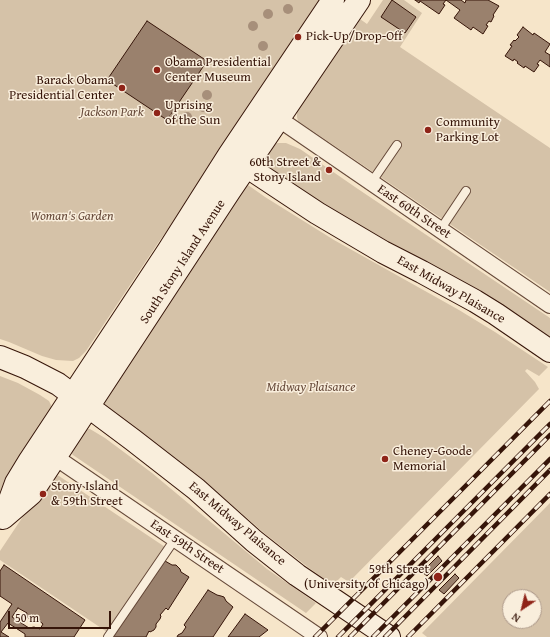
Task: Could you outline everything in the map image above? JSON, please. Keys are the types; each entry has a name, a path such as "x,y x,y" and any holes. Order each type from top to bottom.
{"street":[{"name":"South Stony Island Avenue","path":"1,520 16,483 30,460 80,402 238,161 333,0"},
{"name":"South Stony Island Avenue","path":"238,161 279,119 359,0"},
{"name":"East 60th Street","path":"279,119 550,305"},
{"name":"East Midway Plaisance","path":"238,161 317,213 383,252 475,301 550,351"},
{"name":"East Midway Plaisance","path":"0,357 58,384 196,489 254,541 297,575 388,637"},
{"name":"South Stony Island Avenue","path":"1,520 31,494 55,457 80,402"},
{"name":"East 59th Street","path":"55,457 319,637"}],"lane":[{"path":"371,182 397,145"},
{"path":"440,230 466,191"},
{"path":"108,637 175,539"}],"green space":[{"name":"Jackson Park","path":"0,0 319,0 251,101 246,118 158,243 86,351 79,358 73,361 56,360 42,356 0,339"},
{"name":"Community Parking Lot","path":"383,0 404,0 422,13 400,47 550,148 550,292 298,121 297,112 360,19 367,24"},
{"path":"286,143 300,149 550,318 550,338 469,285 321,203 265,165 263,161 273,144"},
{"name":"Midway Plaisance","path":"245,185 248,185 334,240 459,310 548,367 539,376 527,369 525,371 539,389 349,582 341,577 333,585 309,568 264,533 224,498 102,403"},
{"path":"0,376 18,383 40,395 49,401 52,407 49,421 0,493"},
{"path":"85,429 90,429 105,438 152,473 267,569 316,603 306,613 73,455 71,453"},
{"path":"55,475 59,476 168,549 110,634 0,560 0,551 48,479"},
{"path":"550,503 550,637 427,637 422,633"}],"building":[{"path":"392,0 416,17 405,33 381,17"},
{"path":"415,0 446,0 443,4 445,5 439,14 420,1 419,3"},
{"path":"446,0 461,0 465,3 466,0 488,0 499,6 493,15 494,16 491,22 489,21 486,25 488,26 483,34 473,27 471,30 454,18 460,10"},
{"name":"Obama Presidential Center Museum","path":"147,21 207,61 167,120 107,80"},
{"path":"523,27 533,35 534,33 550,44 545,52 550,55 550,67 540,60 537,64 539,65 534,72 525,66 524,68 514,59 513,61 505,56 512,46 510,45 519,37 517,35"},
{"path":"438,556 442,561 427,576 422,572"},
{"path":"165,561 172,565 176,565 181,572 189,577 168,610 166,608 160,615 160,619 156,624 156,627 154,630 149,631 146,637 113,637"},
{"path":"4,565 85,620 74,637 25,637 25,634 8,623 1,632 9,637 0,637 0,622 12,604 0,596 0,571","holes":["18,608 27,613 26,616 33,621 37,619 43,624 40,629 34,627 29,628 12,617"]},
{"path":"455,574 459,578 444,594 439,590"},
{"path":"208,590 224,597 233,607 213,637 177,637 186,627 184,625"},
{"path":"245,614 268,630 259,637 228,637"}],"railway":[{"path":"315,637 550,401"},
{"path":"338,637 550,424"},
{"path":"350,637 550,435"},
{"path":"373,637 550,459"},
{"path":"385,637 550,470"},
{"path":"408,637 550,494"}],"place":[{"name":"Pick-Up/Drop-Off","path":"298,37"},
{"name":"Obama Presidential Center Museum","path":"157,70"},
{"name":"Barack Obama Presidential Center","path":"122,88"},
{"name":"Uprising of the Sun","path":"157,113"},
{"name":"Community Parking Lot","path":"428,130"},
{"name":"60th Street & Stony Island","path":"329,170"},
{"name":"Cheney-Goode Memorial","path":"385,459"},
{"name":"Stony Island & 59th Street","path":"43,494"},
{"name":"59th Street (University of Chicago)","path":"438,577"}],"park label":[{"name":"Woman's Garden","path":"72,217"}]}
